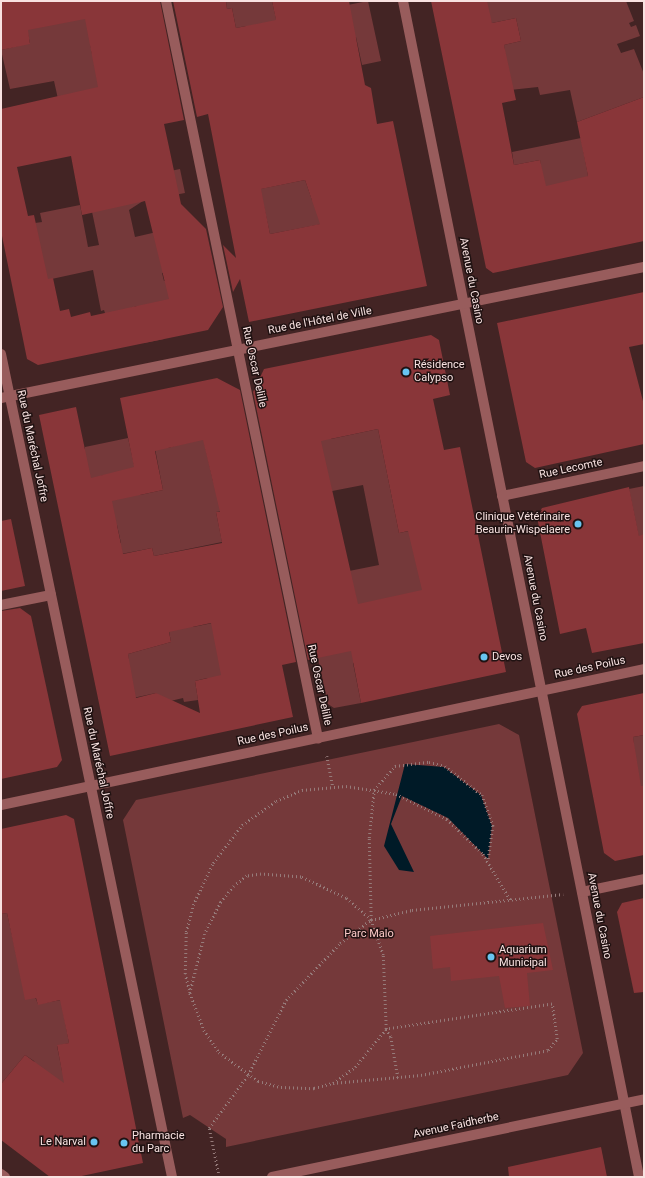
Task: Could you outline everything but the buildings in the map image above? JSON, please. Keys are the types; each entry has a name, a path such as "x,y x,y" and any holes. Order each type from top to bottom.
{"street":[{"name":"Rue Oscar Delille","path":"166,1 318,738"},
{"name":"Avenue du Casino","path":"403,1 639,1177"},
{"name":"Rue de l'Hôtel de Ville","path":"6,397 644,267"},
{"name":"Rue du Maréchal Joffre","path":"1,354 6,397 51,595 172,1177"},
{"name":"Rue Lecomte","path":"502,496 644,466"},
{"path":"1,605 51,595"},
{"name":"Rue des Poilus","path":"1,806 644,669"},
{"path":"582,892 644,880"},
{"name":"Avenue Faidherbe","path":"272,1177 644,1099"},
{"path":"1,1174 5,1177"}],"path":[{"path":"318,738 329,760 333,786"},
{"path":"398,1077 392,1037 386,1029 383,955 371,920 369,838 374,790 395,766 429,762 445,766 482,795 493,826 488,862"},
{"path":"333,1083 367,1055 386,1029 552,1004 557,1038 548,1050 398,1077 333,1083 314,1088 281,1087 248,1075 219,1052 204,1030 190,993 185,974 186,932 202,883 226,843 242,825 276,801 302,790 333,786 396,794 447,819 488,862 511,901"},
{"path":"190,993 198,951 213,916 234,886 247,876 278,874 301,877 346,898 371,920"},
{"path":"219,1177 209,1128 248,1075 286,1000 340,943 371,920 438,906 511,901 582,892"}],"green space":[{"path":"226,1 272,1 276,19 368,1 381,61 362,65 356,37 303,48 246,26 236,28 232,8 227,9"},
{"path":"478,1 626,1 634,21 629,23 631,27 636,25 640,36 617,44 621,53 634,49 644,74 644,97 577,122 570,90 540,95 538,87 510,90 504,45 521,41 516,18 492,23"},
{"path":"110,14 90,43 92,54 124,81 60,108 54,81 10,89 1,50 30,43 27,30 1,33"},
{"path":"581,138 588,176 549,226 540,160 514,165 512,152"},
{"path":"180,169 185,193 143,201 129,210 135,237 161,231 168,272 162,273 164,281 172,279 178,306 158,310 164,339 144,343 137,306 106,316 104,310 101,311 93,270 47,280 35,223 42,222 40,213 80,205 88,247 99,245 87,188"},
{"path":"305,180 312,200 322,198 327,223 270,234 260,189"},
{"path":"325,414 331,439 378,429 399,533 434,526 447,570 371,659 353,663 361,703 334,708 328,704 318,658 334,574 379,565 363,485 286,500 320,441"},
{"path":"151,428 168,448 203,437 213,481 224,511 216,512 222,542 154,556 152,548 116,555 106,546 121,543 117,525 97,529 112,496 138,488 140,495 163,490"},
{"path":"128,438 137,478 103,475 88,483 81,453 85,452 85,447"},
{"path":"644,486 644,535 639,538 629,489"},
{"path":"191,615 193,627 237,618 224,690 207,678 195,681 198,700 184,702 183,698 162,703 156,693 133,698 128,654 171,642 167,620"},
{"name":"Parc Malo","path":"499,724 519,735 583,1053 568,1075 226,1147 226,1139 190,1115 183,1118 123,820 136,800"},
{"path":"644,735 644,786 638,787 633,737"},
{"path":"7,913 16,953 38,1004 61,1000 69,1043 57,1046 62,1071 83,1081 44,1089 34,1061 25,1055 1,1084 1,914"}],"water":[{"path":"405,764 444,767 481,795 492,826 488,859 448,818 402,796 391,824 414,872 399,870 384,846"}],"place":[{"name":"Résidence Calypso","path":"406,372"},
{"name":"Clinique Vétérinaire Beaurin-Wispelaere","path":"578,524"},
{"name":"Devos","path":"484,657"},
{"name":"Aquarium Municipal","path":"491,957"},
{"name":"Le Narval","path":"94,1142"},
{"name":"Pharmacie du Parc","path":"124,1143"}]}
